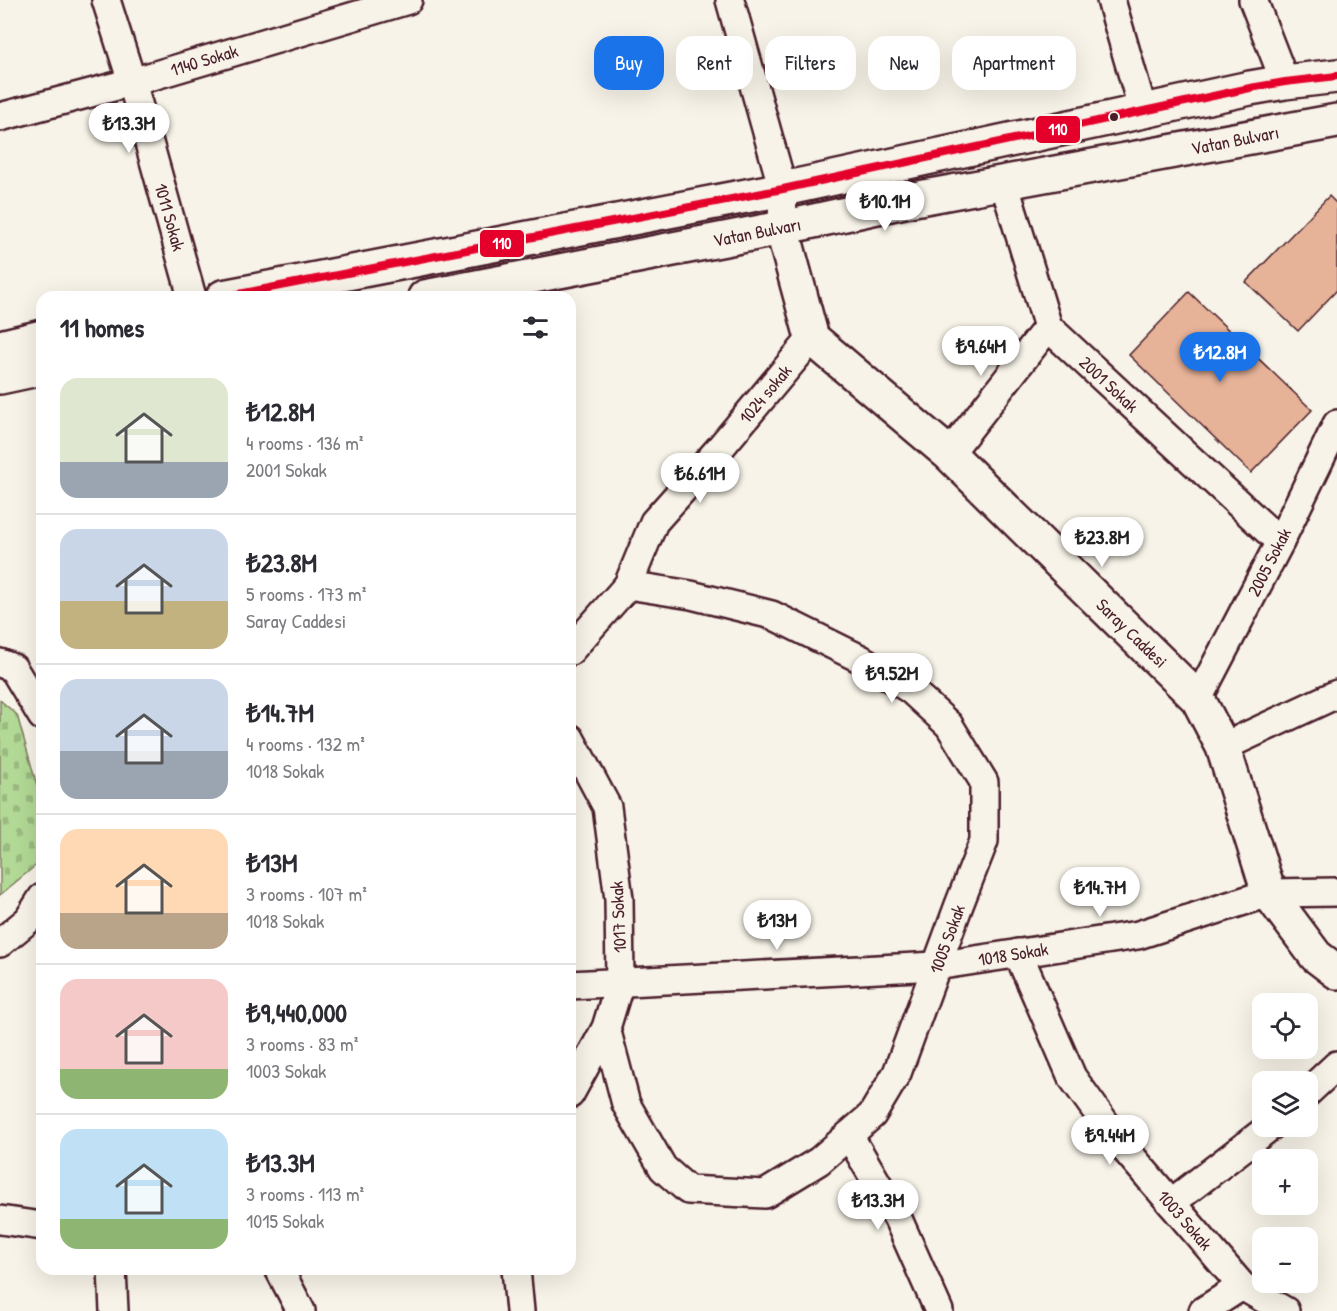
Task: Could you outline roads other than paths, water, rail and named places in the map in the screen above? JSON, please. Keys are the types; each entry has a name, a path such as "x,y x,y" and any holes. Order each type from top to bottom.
{"main road":[{"name":"Vatan Bulvarı","path":"254,291 783,189 1250,88 1337,76"},
{"name":"Vatan Bulvarı","path":"456,291 782,228 914,199 1337,121"},
{"path":"782,228 812,338"},
{"path":"0,347 36,338"},
{"name":"Saray Caddesi","path":"812,338 949,454 1198,699 1223,747 1269,893 1316,956 1337,972"},
{"path":"0,377 36,369"}],"street":[{"name":"1011 Sokak","path":"106,0 132,82 190,291"},
{"name":"1140 Sokak","path":"0,117 132,82 408,0"},
{"path":"730,0 783,189 782,228"},
{"path":"1112,0 1143,111"},
{"path":"1253,0 1285,82"},
{"path":"949,454 1048,327 1004,183"},
{"name":"2001 Sokak","path":"1048,327 1280,542"},
{"name":"1024 sokak","path":"576,644 628,585 654,522 720,448 812,338"},
{"name":"2005 Sokak","path":"1198,699 1280,542 1337,424"},
{"name":"1005 Sokak","path":"606,1028 626,1104 663,1168 688,1190 765,1194 819,1161 872,1115 897,1072 984,841 984,782 949,725 911,690 861,659 772,615 691,595 628,585"},
{"path":"0,663 14,668 36,706"},
{"path":"1223,747 1337,694"},
{"name":"1017 Sokak","path":"576,749 607,807 620,898 620,982 606,1028 576,1083"},
{"name":"1018 Sokak","path":"576,985 936,966 1138,935 1269,893 1337,892"},
{"path":"0,943 36,920"},
{"name":"1003 Sokak","path":"1018,953 1072,1077 1118,1141 1242,1286 1285,1311"},
{"path":"1318,1083 1337,1065"},
{"path":"849,1135 898,1219 939,1311"},
{"path":"1171,1203 1258,1137"},
{"path":"0,1220 36,1225"},
{"path":"112,1275 114,1311"},
{"path":"282,1275 301,1311"},
{"path":"516,1275 519,1311"},
{"path":"1203,1311 1242,1286"}]}
